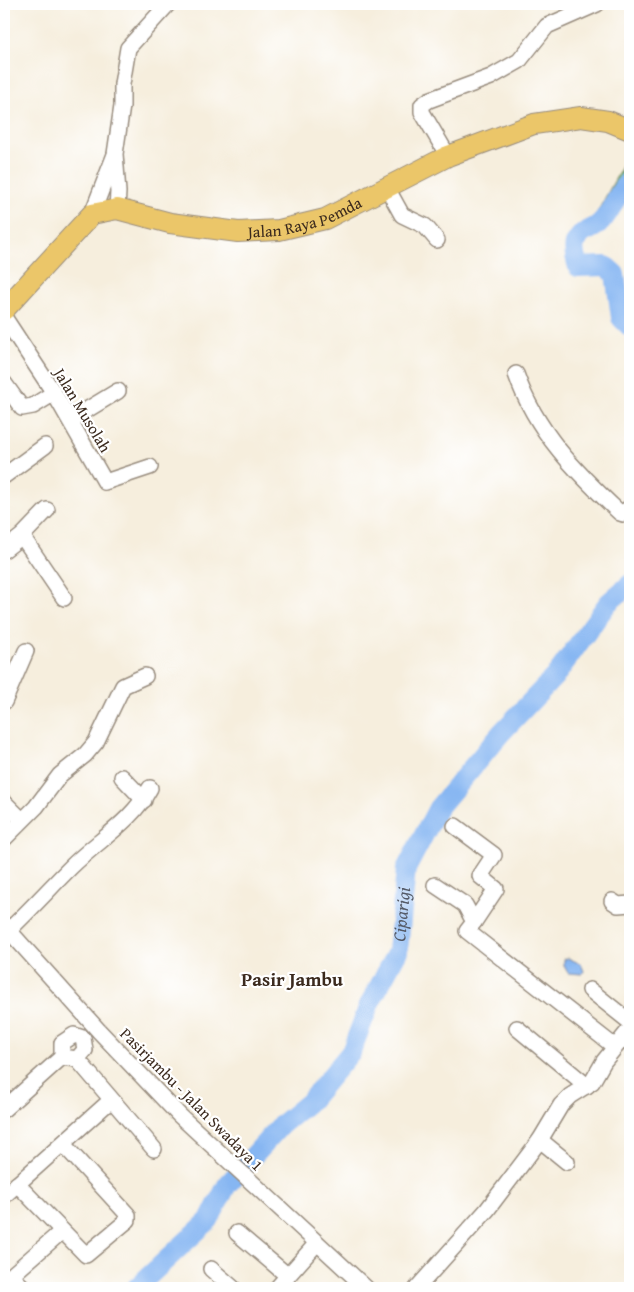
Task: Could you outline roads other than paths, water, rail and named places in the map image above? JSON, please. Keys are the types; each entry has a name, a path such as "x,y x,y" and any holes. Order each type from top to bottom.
{"main road":[{"name":"Jalan Raya Pemda","path":"92,214 117,209 170,223 238,232 279,230 324,219 448,156 534,124 581,117 608,121 630,130"},
{"path":"4,310 92,214"}],"street":[{"path":"92,214 115,154 122,106 122,84 128,48 168,4"},
{"path":"448,156 422,112 422,105 429,100 491,77 520,61 547,26 597,4"},
{"path":"115,154 118,192 117,209"},
{"path":"386,186 402,214 424,226 437,240"},
{"name":"Jalan Musolah","path":"4,317 54,393 105,482 150,467"},
{"path":"516,374 524,395 552,443 585,481 620,513 623,514 630,507"},
{"path":"4,383 22,408 33,406 54,393"},
{"path":"70,420 118,391"},
{"path":"4,476 44,446"},
{"path":"4,550 22,536 47,510"},
{"path":"22,536 64,598"},
{"path":"4,702 26,651"},
{"path":"4,839 21,819 36,807 60,775 77,763 96,742 123,686 146,676"},
{"path":"6,927 44,898 72,866 124,822 147,794 122,777"},
{"path":"4,802 21,819"},
{"path":"455,826 494,855 480,876 496,889 467,931 615,1048"},
{"path":"435,885 465,905 474,922"},
{"path":"612,901 618,904 630,904"},
{"name":"Pasirjambu - Jalan Swadaya 1","path":"6,927 99,1031 179,1115 366,1288"},
{"path":"590,990 630,1022"},
{"path":"517,1028 587,1086"},
{"path":"417,1288 480,1218 540,1140 561,1105 570,1096 587,1086 630,1030"},
{"path":"4,1109 70,1058 154,1149"},
{"path":"4,1196 110,1101"},
{"path":"540,1140 567,1162"},
{"path":"17,1184 86,1255 128,1218 128,1215 63,1144"},
{"path":"24,1288 7,1279 62,1232"},
{"path":"237,1233 288,1276"},
{"path":"277,1288 317,1243"},
{"path":"211,1269 233,1288"}],"water":[{"path":"568,958 581,964 584,971 582,974 568,973 564,966 564,959"}],"waterway":[{"name":"Ciparigi","path":"630,180 605,217 597,225 581,235 574,249 578,267 606,266 615,274 621,318 630,327"},
{"name":"Ciparigi","path":"136,1288 209,1220 227,1185 281,1125 310,1101 351,1052 370,1003 398,951 406,869 438,808 501,733 556,675 608,603 630,584"}],"district":[{"name":"Pasir Jambu","path":"292,979"}]}
